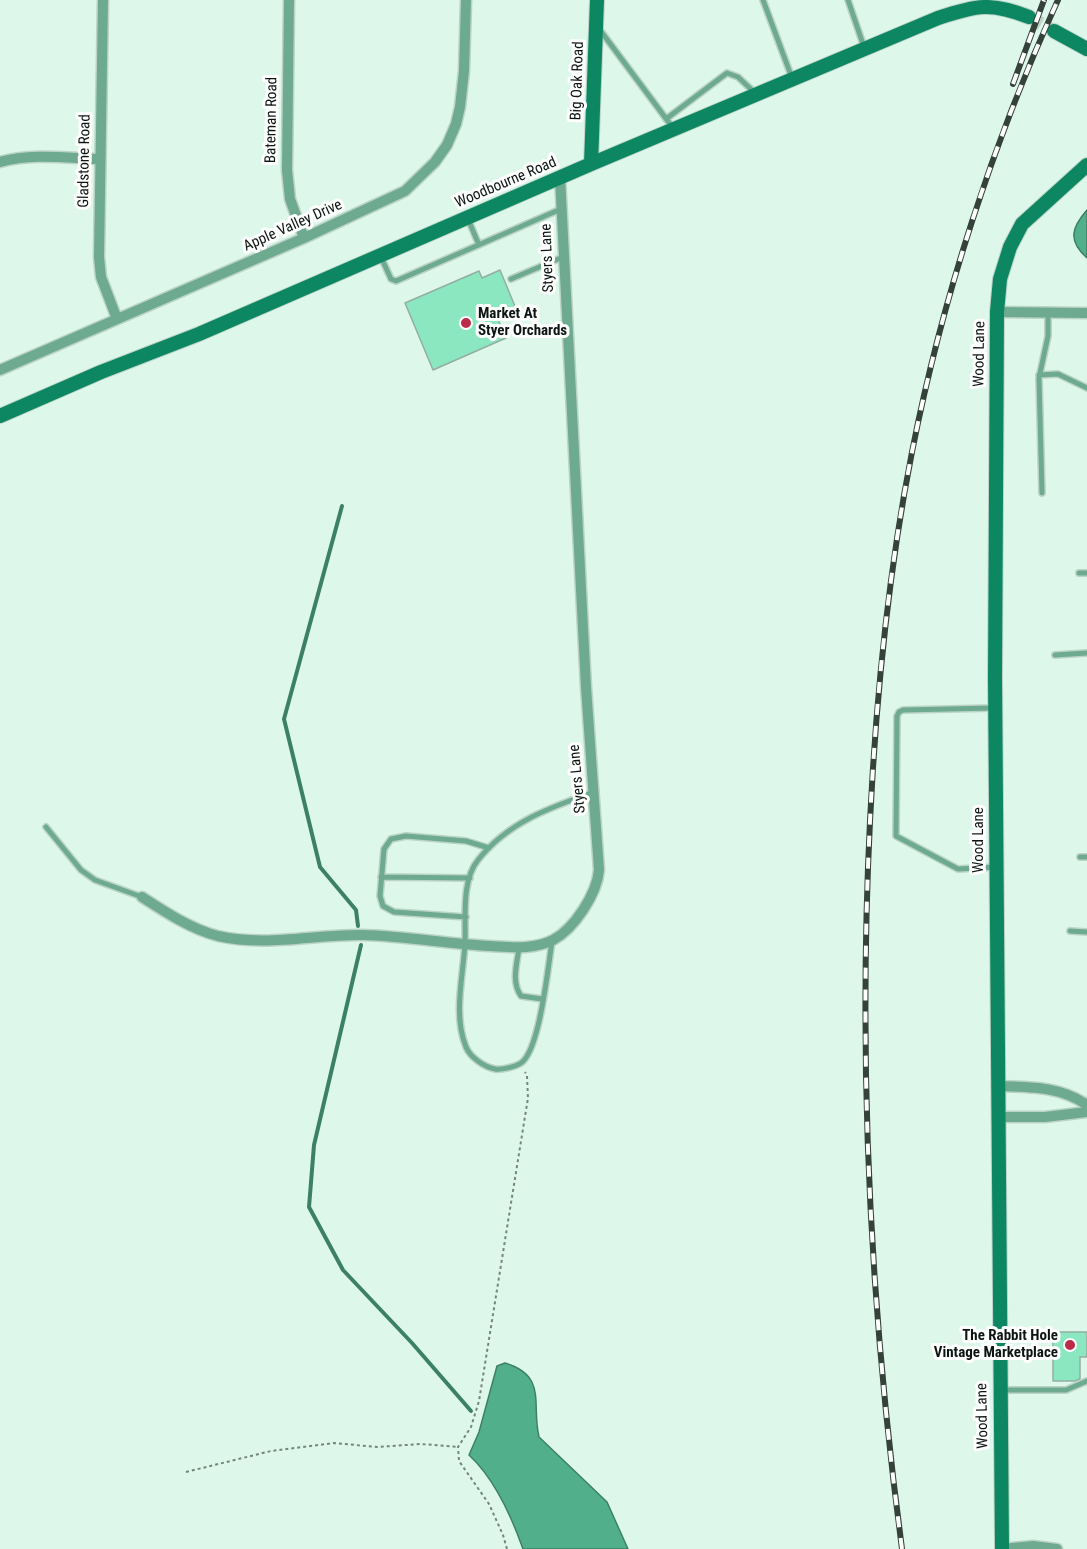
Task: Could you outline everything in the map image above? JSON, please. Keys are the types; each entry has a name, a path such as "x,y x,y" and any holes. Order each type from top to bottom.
{"street":[{"name":"Gladstone Road","path":"103,0 99,257 100,277 117,319"},
{"name":"Bateman Road","path":"289,0 287,171 290,199 304,238"},
{"name":"Apple Valley Drive","path":"0,370 304,238 405,191 435,162 447,145 456,124 464,71 466,0"},
{"name":"Big Oak Road","path":"591,164 597,0"},
{"name":"Woodbourne Road","path":"0,416 101,372 199,334 591,164 669,124 756,94 948,15 967,8 995,3 1029,17"},
{"path":"1054,31 1087,49"},
{"path":"0,162 13,158 31,157 100,159"},
{"name":"Wood Lane","path":"1002,1549 995,708 997,312 1000,279 1010,247 1022,224 1087,165"},
{"name":"Styers Lane","path":"553,940 570,925 588,902 598,882 599,858 586,687 560,177"},
{"path":"997,312 1087,313"},
{"path":"142,897 193,927 232,938 284,941 364,935 519,948 553,940"},
{"path":"997,1086 1042,1088 1061,1092 1078,1098 1087,1105"},
{"path":"999,1117 1045,1117 1087,1112"},
{"path":"1002,1549 1033,1546 1057,1549"}],"lane":[{"path":"763,0 792,79"},
{"path":"848,0 864,49"},
{"path":"597,26 669,124 727,73 738,77 756,94"},
{"path":"381,255 391,279 396,281 561,209"},
{"path":"467,218 479,245"},
{"path":"511,279 563,257"},
{"path":"1042,493 1039,375 1048,336 1048,312"},
{"path":"1039,375 1058,374 1087,388"},
{"path":"1079,573 1087,573"},
{"path":"1055,655 1087,653"},
{"path":"995,708 903,710 899,712 897,716 896,837 958,868 996,867"},
{"path":"553,940 535,1039 526,1057 520,1064 495,1069 474,1058 467,1050 463,1035 460,998 470,879 477,861 504,833 548,808 594,792"},
{"path":"46,827 81,870 95,880 142,897"},
{"path":"466,917 394,912 383,906 380,896 384,849 391,839 406,836 466,841 489,848"},
{"path":"381,877 470,879"},
{"path":"1070,931 1087,932"},
{"path":"519,948 515,984 517,991 521,996 542,999"},
{"path":"1000,1390 1066,1390 1087,1382"}],"path":[{"path":"507,1549 489,1504 459,1461 458,1447 471,1427 479,1401 519,1157 528,1098 527,1076 520,1064"},
{"path":"186,1472 271,1451 334,1443 377,1447 421,1444 458,1447"}],"shaded area":[{"path":"1087,210 1087,258 1077,246 1074,234"},
{"path":"505,1363 527,1375 533,1383 539,1437 607,1502 628,1549 523,1549 508,1512 494,1487 469,1455 479,1432 497,1366"}],"building":[{"path":"500,270 517,311 498,319 506,338 433,370 405,303 479,271 482,278"},
{"name":"The Rabbit Hole Vintage Marketplace","path":"1053,1332 1087,1332 1087,1357 1080,1357 1080,1379 1053,1381"}],"waterway":[{"path":"342,506 284,719 320,867 356,910 358,926"},
{"path":"361,945 314,1145 309,1207 343,1270 412,1343 471,1411"}],"tunnel":[{"path":"1029,17 1054,31"}],"railway":[{"path":"1013,84 1044,0"},
{"path":"902,1549 882,1368 866,1095 865,1003 870,821 880,682 896,544 912,452 938,337 991,165 1034,54 1058,0"}],"place":[{"name":"Market At Styer Orchards","path":"466,323"},
{"name":"The Rabbit Hole Vintage Marketplace","path":"1070,1345"}]}
